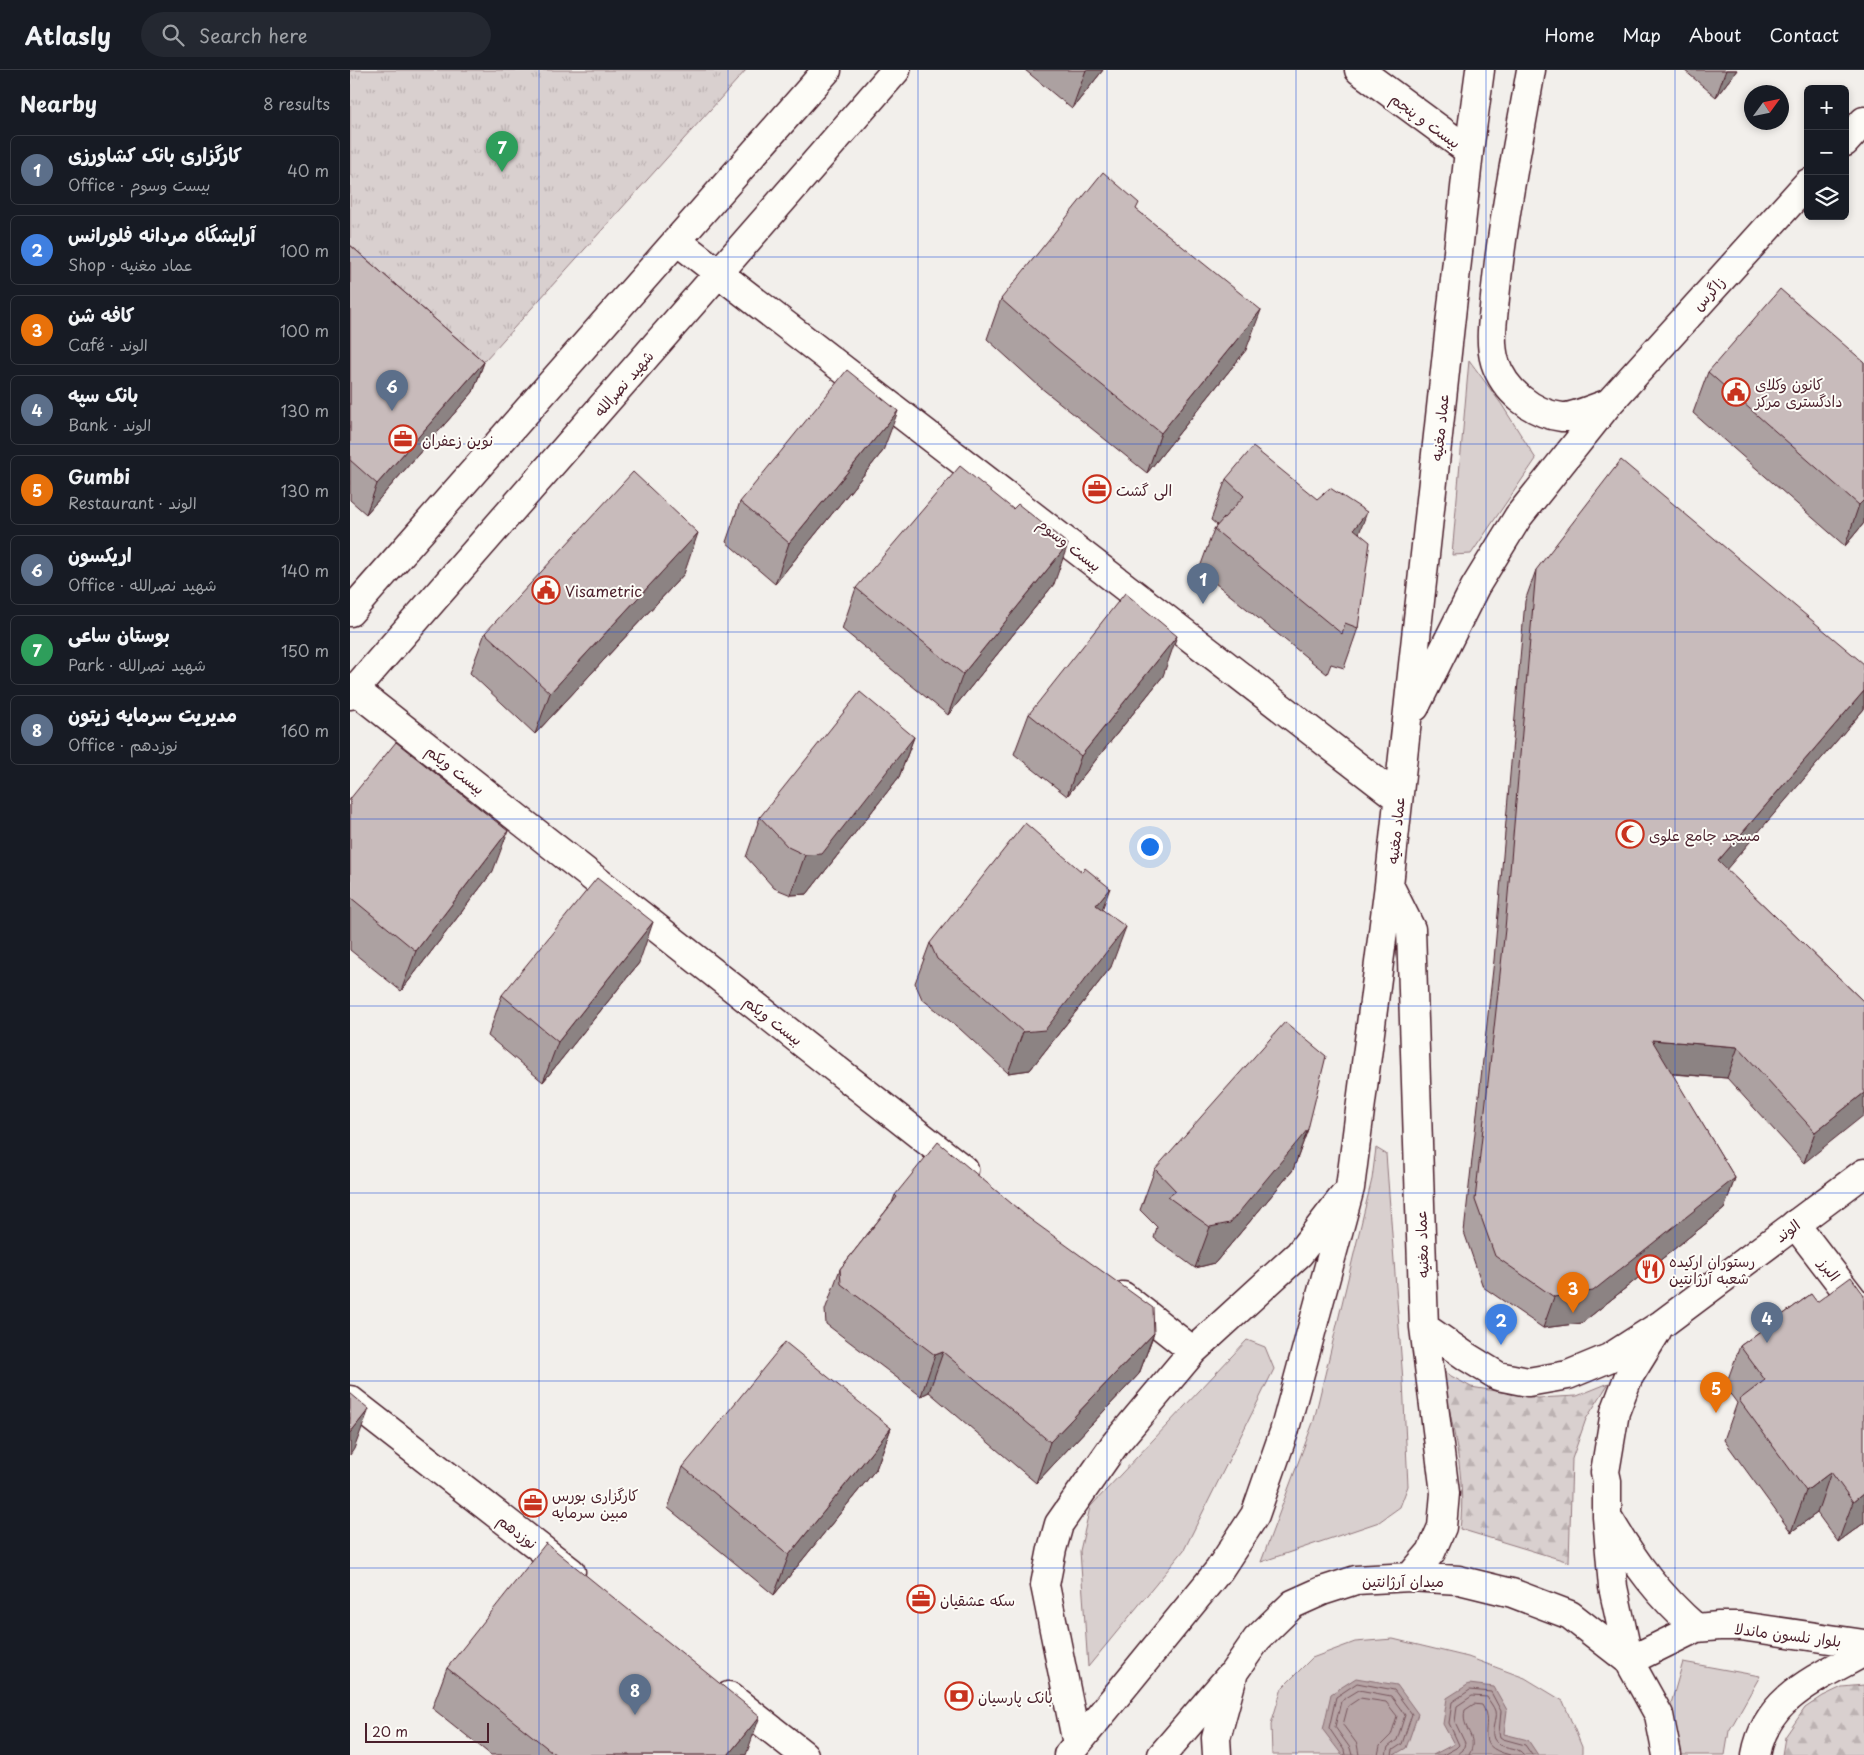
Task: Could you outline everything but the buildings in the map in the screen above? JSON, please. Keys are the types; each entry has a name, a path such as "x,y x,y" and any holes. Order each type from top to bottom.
{"main road":[{"path":"350,612 827,70"},
{"name":"شهید نصرالله","path":"352,692 896,70"},
{"name":"بیست و پنجم","path":"1359,70 1469,151"},
{"name":"عماد مغنیه","path":"1410,1577 1431,1552 1442,1527 1445,1493 1424,1327 1411,929 1389,885 1456,267 1480,70"},
{"path":"1531,70 1498,273 1491,342 1495,363 1502,379 1520,399 1543,413 1564,417 1609,403"},
{"path":"1849,138 1864,121"},
{"name":"زاگرس","path":"1406,723 1475,587 1492,556 1518,517 1609,403 1804,187"},
{"name":"بیست وسوم","path":"677,241 1398,798"},
{"path":"1456,267 1498,273"},
{"name":"بیست ویکم","path":"352,692 982,1184"},
{"path":"1073,1749 1219,1570 1255,1516 1284,1432 1350,1188 1389,885"},
{"name":"الوند","path":"1424,1327 1466,1358 1498,1376 1528,1382 1568,1375 1609,1358 1662,1324 1864,1173"},
{"path":"1073,1749 1046,1585 1052,1549 1059,1524 1116,1444 1193,1351 1299,1254 1350,1188"},
{"name":"البرز","path":"1795,1224 1864,1314"},
{"path":"1107,1283 1193,1351"},
{"path":"1629,1661 1613,1587 1605,1472 1615,1412 1628,1378 1662,1324"},
{"name":"نوزدهم","path":"350,1400 593,1590"},
{"path":"1607,1517 1628,1552 1648,1578 1673,1608 1696,1628"},
{"name":"میدان آرژانتین","path":"1217,1755 1216,1738 1234,1672 1257,1639 1293,1604 1322,1591 1356,1580 1410,1577 1459,1580 1512,1593 1570,1615 1629,1661 1659,1715 1667,1755"},
{"name":"بلوار نلسون ماندلا","path":"1629,1661 1696,1628 1741,1626 1864,1644"},
{"path":"1756,1755 1764,1726 1789,1696 1803,1686 1864,1652"},
{"path":"1162,1755 1234,1672"},
{"path":"710,1682 804,1755"}],"green space":[{"path":"350,70 746,70 468,379 350,274"},
{"path":"1469,360 1502,405 1536,459 1471,554 1452,555"},
{"path":"1376,1148 1386,1154 1403,1381 1408,1486 1400,1507 1379,1522 1261,1562 1314,1420 1372,1179"},
{"path":"1247,1340 1265,1347 1274,1369 1184,1550 1088,1667 1080,1551 1090,1507"},
{"path":"1442,1371 1471,1387 1538,1398 1577,1396 1609,1383 1586,1419 1572,1459 1569,1562 1460,1529 1462,1509 1460,1469"},
{"path":"1393,1639 1468,1657 1525,1678 1563,1701 1582,1747 1582,1755 1272,1755 1271,1724 1282,1688 1312,1658 1355,1642"},
{"path":"1683,1662 1760,1676 1729,1731 1725,1755 1677,1755 1670,1707"},
{"path":"1864,1685 1864,1755 1782,1755 1785,1737 1805,1708 1823,1696 1842,1687"}],"water":[{"path":"1356,1678 1397,1685 1418,1714 1406,1748 1394,1755 1342,1755 1323,1730 1331,1694"},
{"path":"1469,1684 1494,1687 1507,1710 1504,1734 1528,1740 1538,1755 1433,1755 1454,1744 1443,1724 1447,1698"}],"place":[{"name":"بوستان ساعی","path":"502,172"},
{"name":"کانون وکلای دادگستری مرکز","path":"1736,392"},
{"name":"اریکسون","path":"392,411"},
{"name":"نوین زعفران","path":"403,439"},
{"name":"الی گشت","path":"1097,489"},
{"name":"Visametric","path":"546,590"},
{"name":"کارگزاری بانک کشاورزی","path":"1203,604"},
{"name":"مسجد جامع علوی","path":"1630,834"},
{"name":"رستوران ارکیده شعبه آرژانتین","path":"1650,1269"},
{"name":"کافه شن","path":"1573,1313"},
{"name":"بانک سپه","path":"1767,1343"},
{"name":"آرایشگاه مردانه فلورانس","path":"1501,1345"},
{"name":"Gumbi","path":"1716,1413"},
{"name":"کارگزاری بورس مبین سرمایه","path":"533,1503"},
{"name":"سکه عشقیان","path":"921,1599"},
{"name":"بانک پارسیان","path":"959,1696"},
{"name":"مدیریت سرمایه زیتون","path":"635,1715"}]}
